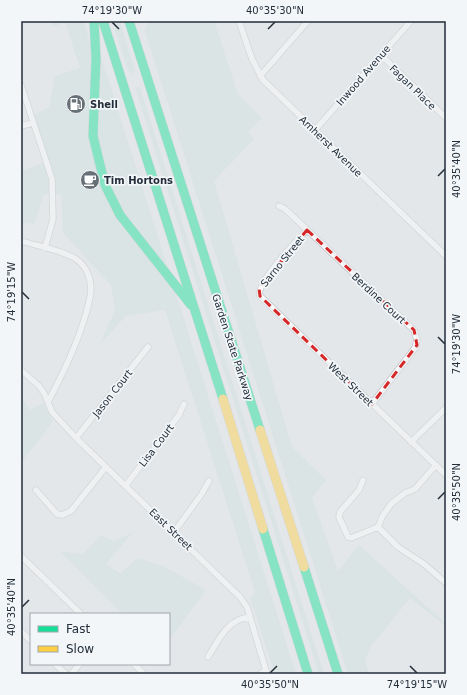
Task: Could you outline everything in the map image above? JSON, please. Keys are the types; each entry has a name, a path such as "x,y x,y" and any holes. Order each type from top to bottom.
{"highway":[{"path":"94,21 96,58 93,136 105,185 120,215 195,311"},
{"path":"103,21 308,674"},
{"name":"Garden State Parkway","path":"129,21 338,674"}],"street":[{"name":"Amherst Avenue","path":"239,21 252,60 260,76 446,256"},
{"path":"260,76 308,21"},
{"name":"Inwood Avenue","path":"315,130 411,21"},
{"name":"Fagan Place","path":"381,55 446,118"},
{"path":"21,85 52,179 53,219 45,248"},
{"path":"21,126 33,123"},
{"name":"Berdine Court","path":"279,206 285,209 414,330 416,335 415,348 372,404"},
{"name":"Sarno Street","path":"258,292 259,288 279,262 307,230"},
{"path":"21,241 76,258 85,267 91,285 91,296 79,332 48,402"},
{"name":"West Street","path":"258,292 263,300 446,475"},
{"name":"Jason Court","path":"76,438 148,347"},
{"name":"East Street","path":"21,370 39,386 52,412 76,438 240,597 247,607 267,672"},
{"name":"Lisa Court","path":"126,485 179,415 184,404"},
{"path":"411,442 446,408"},
{"path":"363,480 360,490 340,512 339,517 345,532 348,537 351,538 378,527 382,517 391,504 405,493 415,489 436,465"},
{"path":"36,490 57,514 67,514 106,467"},
{"path":"174,532 201,495 209,481"},
{"path":"378,527 398,547 424,564 446,583"},
{"path":"21,556 80,613"},
{"path":"208,657 222,633 231,624 236,620 249,617"},
{"path":"21,631 30,640"},
{"path":"56,665 66,674"},
{"path":"71,674 79,665"},
{"path":"135,665 144,674"},
{"path":"260,674 267,672"}],"highlighted area":[{"path":"307,230 414,330 417,345 372,404 260,296 259,288"}],"shaded area":[{"path":"51,21 84,21 90,44 99,50 296,674 275,674 250,598 255,592 165,310 126,316 100,344 115,310 111,285 63,233 61,194 44,194 34,224 21,222 21,171 45,162 31,117 49,107 55,76 80,68 65,22 53,27"},
{"path":"112,21 120,21 135,71 133,74 128,70"},
{"path":"148,21 214,21 238,94 262,118 248,132 254,139 214,181 292,447 326,480 312,498 338,571 359,545 446,624 446,626 410,598 371,646 365,661 369,674 348,674 145,31"},
{"path":"135,87 140,87 324,674 319,674"},
{"path":"21,396 30,410 43,403 53,421 21,463"},
{"path":"132,533 106,564 120,573 138,558 163,566 206,590 170,639 170,613 121,613 60,551 83,554 101,535 113,541"}],"traffic: fast":[{"path":"94,21 96,58 93,136 105,185 120,215 191,305"},
{"path":"103,21 223,399"},
{"path":"129,21 260,430"},
{"path":"263,529 308,674"},
{"path":"304,567 338,674"}],"traffic: slow":[{"path":"223,399 263,529"},
{"path":"260,430 304,567"}],"place":[{"name":"Shell","path":"76,104"},
{"name":"Tim Hortons","path":"90,180"}]}
